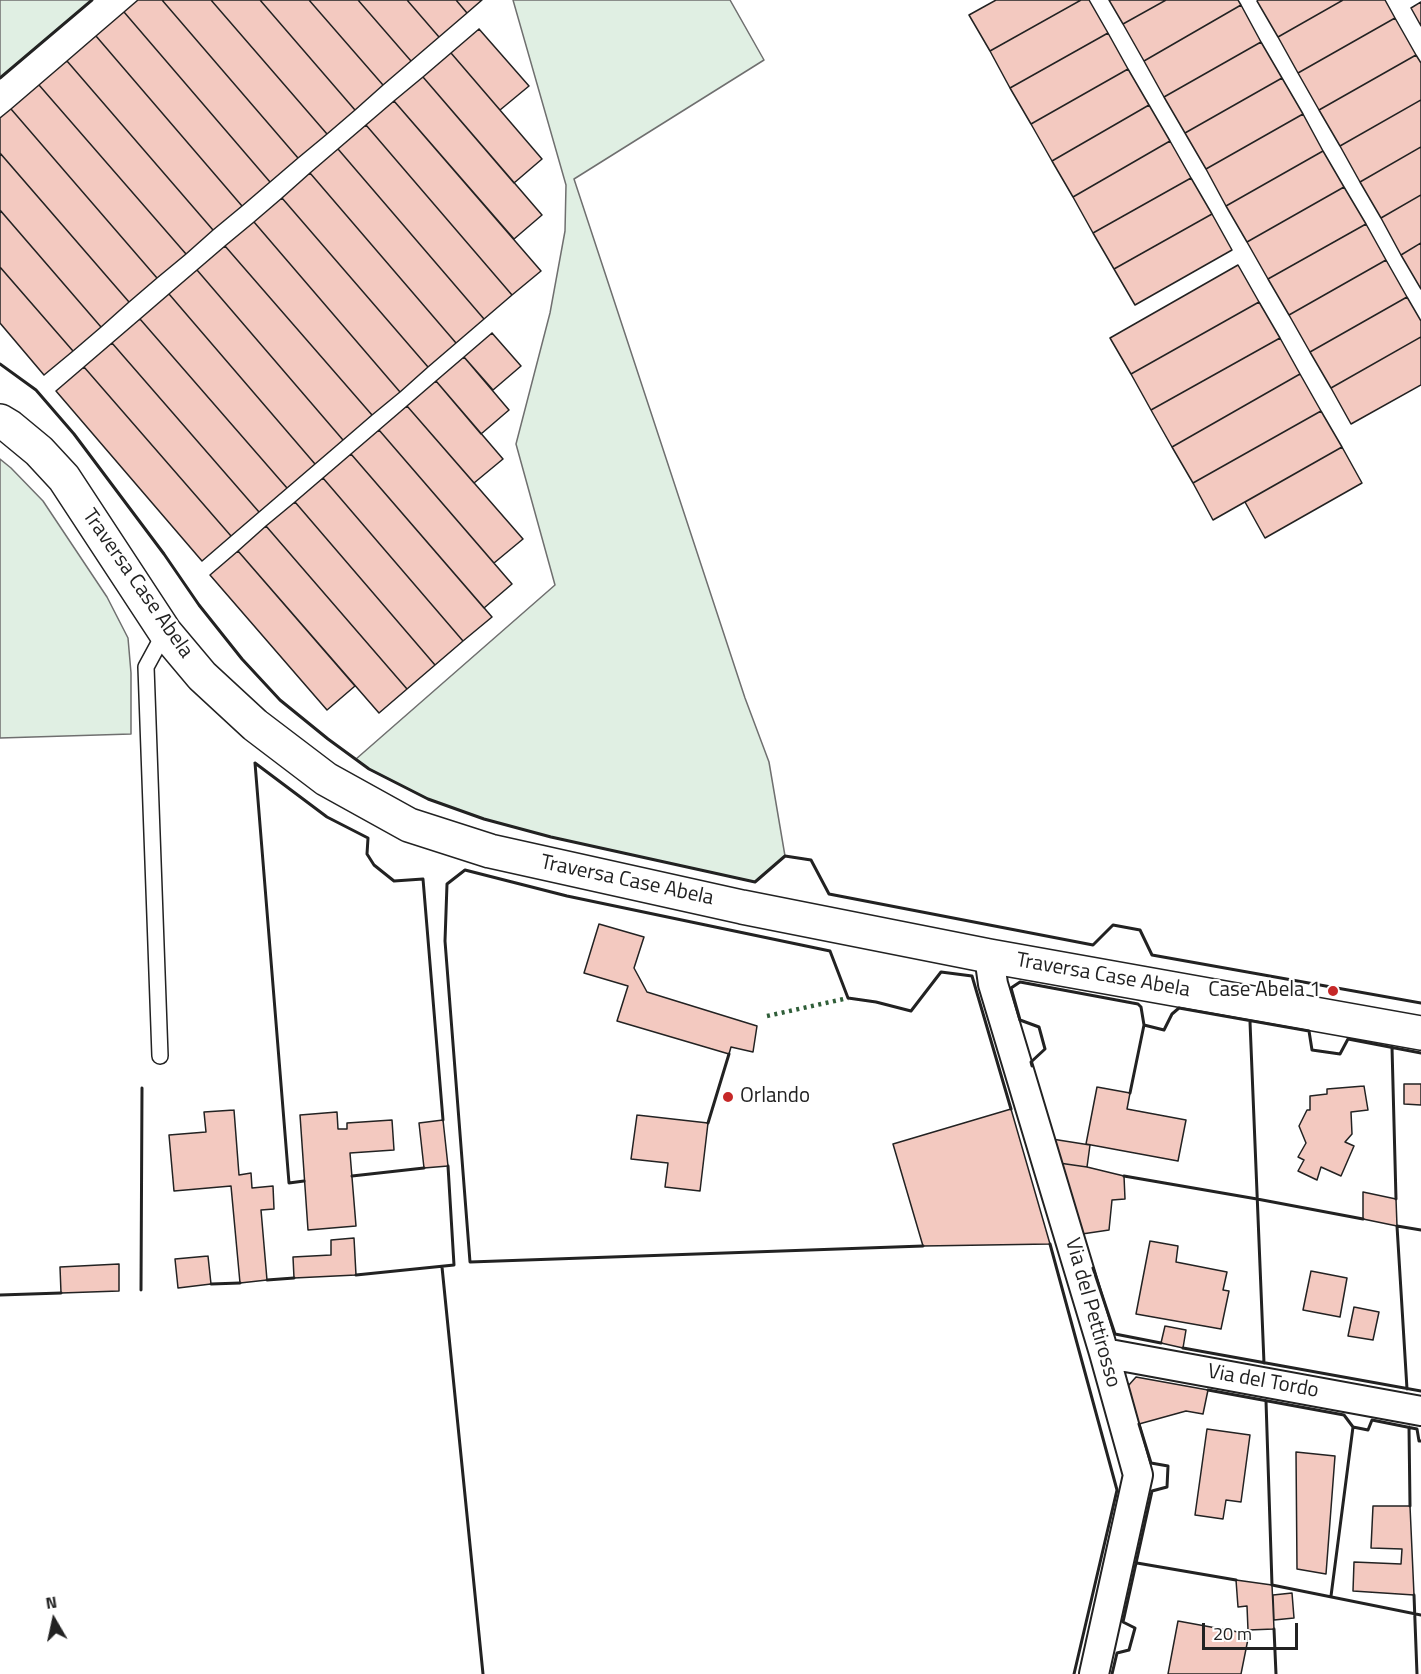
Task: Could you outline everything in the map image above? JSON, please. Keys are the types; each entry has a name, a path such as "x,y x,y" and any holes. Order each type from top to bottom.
{"street":[{"name":"Traversa Case Abela","path":"0,421 39,451 64,478 165,632 202,676 255,724 326,778 409,825 490,851 742,907 989,956 1421,1033"},
{"name":"Via del Pettirosso","path":"989,956 993,984 1104,1353 1138,1475 1094,1674"},
{"name":"Via del Tordo","path":"1104,1353 1421,1411"}],"lane":[{"path":"160,1056 146,667 165,632"}],"green space":[{"path":"0,0 92,0 0,78"},
{"path":"513,0 730,0 764,60 574,179 745,698 769,762 785,856 755,882 551,837 484,819 428,799 369,769 356,759 555,585 516,444 550,313 565,231 566,185"},
{"path":"0,459 43,501 107,597 128,638 131,673 131,734 0,738"}],"building":[{"path":"138,0 162,0 298,158 270,182 124,12"},
{"path":"162,0 211,0 327,134 298,158"},
{"path":"211,0 260,0 355,110 327,134"},
{"path":"260,0 309,0 383,85 355,110"},
{"path":"309,0 358,0 411,61 383,85"},
{"path":"358,0 407,0 439,37 411,61"},
{"path":"407,0 456,0 467,13 439,37"},
{"path":"456,0 482,0 467,13"},
{"path":"996,0 1081,0 990,51 969,15"},
{"path":"1081,0 1089,0 1108,33 1010,88 990,51"},
{"path":"1109,0 1166,0 1123,24"},
{"path":"1166,0 1238,0 1241,5 1144,61 1123,24"},
{"path":"1258,0 1343,0 1278,37"},
{"path":"1343,0 1385,0 1395,18 1298,73 1278,37"},
{"path":"1421,2 1421,26 1411,8"},
{"path":"1241,5 1261,42 1164,97 1144,61"},
{"path":"124,12 270,182 242,206 96,36"},
{"path":"1395,18 1416,55 1319,110 1298,73"},
{"path":"479,29 529,86 500,110 451,53"},
{"path":"1108,33 1128,69 1031,124 1010,88"},
{"path":"96,36 242,206 213,230 67,61"},
{"path":"1261,42 1282,78 1185,133 1164,97"},
{"path":"451,53 542,159 514,183 423,77"},
{"path":"1416,55 1421,63 1421,100 1340,146 1319,110"},
{"path":"67,61 213,230 186,254 39,85"},
{"path":"1128,69 1149,105 1052,161 1031,124"},
{"path":"423,77 542,215 514,239 394,101"},
{"path":"1282,78 1303,114 1206,169 1185,133"},
{"path":"39,85 186,254 157,278 11,109"},
{"path":"1421,100 1421,147 1360,182 1340,146"},
{"path":"394,101 541,271 512,295 366,125"},
{"path":"1149,105 1170,141 1073,197 1052,161"},
{"path":"11,109 157,278 129,302 0,153 0,118"},
{"path":"1303,114 1323,151 1226,206 1206,169"},
{"path":"366,125 512,295 484,319 338,149"},
{"path":"1170,141 1191,178 1093,233 1073,197"},
{"path":"1421,147 1421,195 1381,218 1360,182"},
{"path":"338,149 484,319 456,343 310,173"},
{"path":"1323,151 1344,187 1247,242 1226,206"},
{"path":"0,153 129,302 101,327 0,210"},
{"path":"310,173 456,343 428,367 282,198"},
{"path":"1191,178 1212,214 1114,269 1093,233"},
{"path":"1344,187 1366,224 1268,279 1247,242"},
{"path":"1421,195 1421,243 1401,255 1381,218"},
{"path":"282,198 428,367 400,392 254,222"},
{"path":"0,210 101,327 73,351 0,267"},
{"path":"1212,214 1232,250 1135,305 1114,269"},
{"path":"254,222 400,392 372,415 225,246"},
{"path":"1366,224 1386,260 1289,315 1268,279"},
{"path":"1421,243 1421,289 1401,255"},
{"path":"225,246 372,415 343,440 197,270"},
{"path":"1386,260 1407,297 1310,352 1289,315"},
{"path":"1238,265 1259,302 1131,374 1110,338"},
{"path":"0,267 73,351 44,375 0,323"},
{"path":"197,270 343,440 315,464 169,294"},
{"path":"169,294 315,464 287,488 140,319"},
{"path":"1407,297 1421,321 1421,337 1331,388 1310,352"},
{"path":"1259,302 1280,338 1151,410 1131,374"},
{"path":"140,319 287,488 259,512 112,343"},
{"path":"492,333 521,366 493,390 464,357"},
{"path":"1421,337 1421,385 1351,424 1331,388"},
{"path":"1280,338 1300,374 1172,447 1151,410"},
{"path":"112,343 259,512 231,536 84,367"},
{"path":"464,357 509,410 481,434 436,381"},
{"path":"84,367 231,536 202,561 56,391"},
{"path":"1300,374 1321,411 1193,483 1172,447"},
{"path":"436,381 503,459 474,483 407,406"},
{"path":"407,406 523,539 494,563 379,430"},
{"path":"1321,411 1342,447 1213,520 1193,483"},
{"path":"379,430 512,584 484,608 351,454"},
{"path":"1342,447 1362,483 1265,538 1245,502"},
{"path":"351,454 492,617 463,641 323,478"},
{"path":"323,478 463,641 435,665 295,502"},
{"path":"295,502 435,665 407,689 266,526"},
{"path":"266,526 407,689 379,713 238,551"},
{"path":"238,551 355,686 327,710 210,575"},
{"path":"599,924 644,937 634,968 647,992 757,1026 753,1052 731,1047 729,1054 617,1021 628,986 584,973"},
{"path":"1404,1084 1421,1084 1421,1105 1404,1104"},
{"path":"1364,1086 1368,1110 1351,1112 1352,1134 1345,1142 1354,1146 1341,1176 1321,1167 1317,1180 1298,1171 1304,1160 1298,1157 1306,1143 1299,1126 1307,1110 1310,1110 1310,1096 1327,1094 1327,1089"},
{"path":"1097,1087 1130,1093 1127,1109 1186,1120 1178,1161 1086,1144"},
{"path":"1011,1109 1050,1244 923,1246 893,1144"},
{"path":"234,1110 239,1175 251,1173 252,1188 273,1186 274,1209 261,1210 267,1280 240,1283 231,1186 174,1191 169,1135 206,1132 204,1112"},
{"path":"337,1112 338,1129 347,1129 347,1123 392,1120 394,1150 350,1153 356,1226 308,1230 300,1115"},
{"path":"637,1115 708,1123 700,1191 665,1187 668,1163 631,1159"},
{"path":"443,1120 448,1166 424,1168 419,1123"},
{"path":"1052,1139 1090,1145 1087,1167 1059,1163"},
{"path":"1059,1163 1124,1176 1125,1199 1112,1200 1109,1230 1082,1234"},
{"path":"1363,1192 1396,1199 1397,1226 1363,1219"},
{"path":"354,1238 356,1275 294,1278 293,1257 331,1255 331,1240"},
{"path":"1150,1241 1178,1246 1176,1262 1227,1272 1223,1290 1229,1291 1221,1329 1136,1314"},
{"path":"208,1256 211,1284 178,1288 175,1259"},
{"path":"119,1264 119,1291 61,1293 60,1267"},
{"path":"1311,1271 1347,1278 1340,1317 1303,1310"},
{"path":"1354,1307 1379,1312 1373,1340 1348,1336"},
{"path":"1165,1326 1186,1330 1183,1348 1161,1343"},
{"path":"1136,1377 1208,1390 1203,1414 1186,1411 1139,1424 1128,1386"},
{"path":"1207,1429 1250,1435 1241,1502 1226,1500 1223,1519 1195,1515"},
{"path":"1296,1452 1335,1456 1326,1574 1297,1569"},
{"path":"1373,1506 1410,1506 1414,1595 1353,1591 1354,1562 1401,1564 1402,1549 1371,1548"},
{"path":"1236,1580 1272,1585 1274,1629 1248,1630 1247,1606 1238,1607"},
{"path":"1292,1593 1294,1618 1274,1620 1273,1595"},
{"path":"1178,1621 1249,1634 1241,1674 1168,1674"}],"hedge":[{"path":"767,1016 848,998"}],"wall":[{"path":"0,78 92,0"},
{"path":"0,364 36,390 74,434 164,554 199,605 242,659 280,700 369,769 428,799 484,819 551,837 755,882 785,856 811,860 829,894 1093,945 1113,925 1140,930 1152,955 1421,1003"},
{"path":"255,763 327,817 368,838 367,854 374,865 394,881 423,879 443,1120"},
{"path":"255,763 289,1183 304,1181"},
{"path":"923,1246 470,1262 445,941 447,884 465,870 567,896 830,951 848,998 911,1011 941,972 972,976 1011,1109"},
{"path":"1032,1066 1031,1062 1045,1049 1039,1027 1020,1020 1011,988 1020,982 1138,1004 1141,1007 1144,1025 1164,1030 1172,1014 1179,1008 1309,1031 1312,1050 1340,1054 1348,1039 1421,1053"},
{"path":"1250,1022 1264,1363"},
{"path":"1130,1093 1144,1025"},
{"path":"1392,1047 1396,1199"},
{"path":"708,1123 729,1054"},
{"path":"141,1290 142,1088"},
{"path":"356,1275 454,1265 448,1166"},
{"path":"352,1176 424,1168"},
{"path":"1124,1176 1363,1219"},
{"path":"1407,1389 1397,1226 1421,1230"},
{"path":"1050,1244 1117,1490 1074,1674"},
{"path":"442,1267 483,1674"},
{"path":"1093,1268 1115,1334 1161,1343"},
{"path":"267,1280 294,1278"},
{"path":"211,1284 240,1283"},
{"path":"0,1295 61,1293"},
{"path":"1183,1348 1421,1391"},
{"path":"1208,1390 1344,1415 1353,1427 1368,1430 1372,1420 1417,1429 1419,1441 1421,1441"},
{"path":"1266,1401 1272,1585 1421,1615"},
{"path":"1112,1674 1117,1653 1129,1650 1135,1628 1123,1622 1152,1491 1167,1487 1168,1466 1151,1463 1139,1424"},
{"path":"1331,1596 1353,1427"},
{"path":"1409,1427 1410,1506"},
{"path":"1137,1563 1236,1580"},
{"path":"1414,1595 1417,1674"},
{"path":"1274,1629 1276,1674"}],"place":[{"name":"Case Abela 1","path":"1333,991"},
{"name":"Orlando","path":"728,1097"}]}
